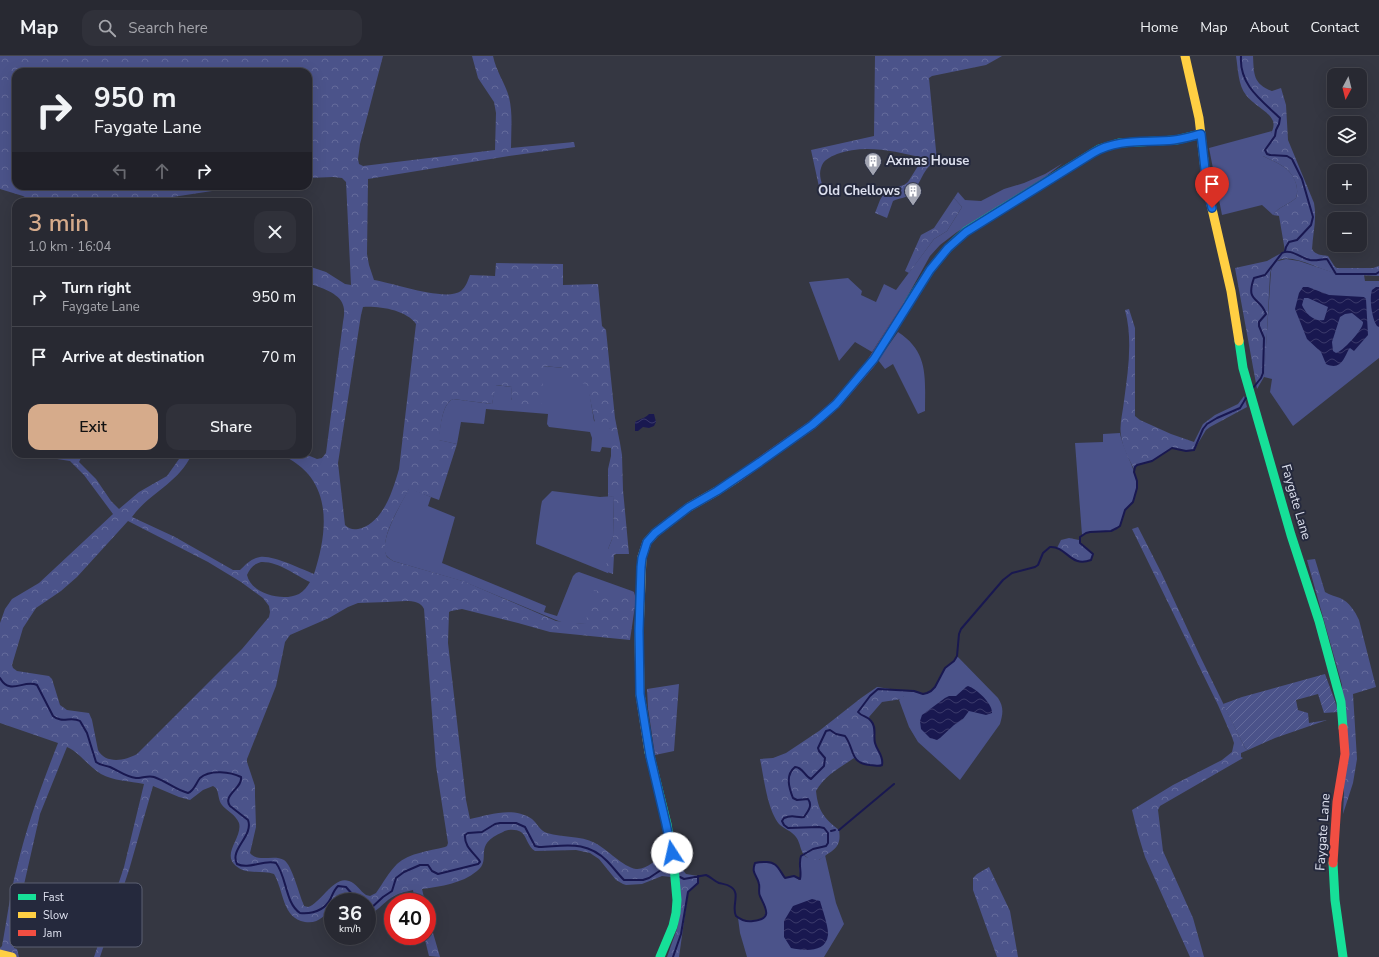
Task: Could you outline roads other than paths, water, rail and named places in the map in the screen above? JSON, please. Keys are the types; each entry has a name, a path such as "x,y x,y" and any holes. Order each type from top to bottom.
{"street":[{"name":"Faygate Lane","path":"1185,56 1193,86 1201,134 1207,187 1230,291 1243,368 1291,535 1319,621 1341,702 1344,754 1338,802 1333,868 1335,900 1343,957"},
{"path":"660,957 673,926 676,913 676,880 666,824 650,756 640,694 639,631 641,567 647,542 664,525 689,507 717,491 760,462 812,425 836,404 874,359 930,270 948,248 966,232 1099,149 1118,143 1176,140 1201,134"},
{"path":"0,954 12,957"}],"water":[{"path":"1303,287 1308,287 1329,295 1364,297 1366,299 1368,335 1354,351 1350,348 1349,349 1339,365 1331,366 1326,364 1321,352 1307,339 1295,309 1299,293","holes":["1304,298 1308,298 1328,307 1324,320 1314,319 1308,314 1302,305","1352,313 1363,322 1362,325 1352,340 1343,349 1336,353 1333,351 1332,342 1340,317 1345,314"]},
{"path":"1379,287 1379,327 1375,323 1371,304 1372,290"},
{"path":"649,414 654,414 656,422 654,426 649,428 643,427 638,431 635,431 635,422"},
{"path":"968,686 976,690 984,697 992,709 992,713 986,715 969,711 963,719 940,738 937,740 930,738 921,729 920,721 922,715 945,698 949,696 956,696"},
{"path":"812,899 820,901 827,928 828,935 826,941 819,948 814,949 802,950 791,948 784,937 784,921 793,906"}],"waterway":[{"path":"1241,56 1241,66 1247,84 1280,118 1275,136 1265,150 1267,154 1287,156 1292,159 1302,179 1313,217 1311,225 1297,240 1289,242 1285,251"},
{"path":"1253,388 1263,373 1264,338 1259,322 1266,314 1260,304 1252,296 1251,292 1254,278 1265,275 1282,253 1285,252 1292,252 1310,260 1327,259 1336,274 1376,274 1379,272"},
{"path":"680,877 684,879 706,875 719,883 728,885 734,890 736,896 736,916 742,920 749,921 764,918 766,915 766,908 759,894 759,884 754,872 755,863 772,863 785,878 794,876 800,879 801,856 813,849 826,846 828,843 828,833 824,828 788,828 782,821 784,818 790,816 804,817 808,811 810,806 808,799 797,800 793,798 789,786 789,778 795,767 800,768 811,779 824,766 825,758 818,748 826,731 830,730 836,734 845,736 853,755 863,764 878,766 882,765 881,756 875,743 873,723 870,719 858,712 870,696 878,689 914,691 923,694 931,691 935,687 945,668 954,661 957,656 959,634 961,629 1003,580 1012,573 1038,565 1043,553 1050,547 1061,550 1078,561 1084,562 1091,560 1093,554 1080,543 1080,537 1090,532 1111,531 1120,526 1125,510 1133,502 1137,488 1137,481 1134,472 1135,467 1137,465 1152,461 1172,448 1186,451 1194,450 1203,429 1207,424 1240,408 1246,398"},
{"path":"0,678 8,686 13,687 27,684 37,685 53,716 63,720 73,719 80,721 87,733 96,762 101,765 110,767 136,778 150,776 154,777 188,793 193,789 200,778 209,773 220,772 241,777 239,785 230,795 228,802 230,806 248,820 249,826 248,832 236,853 235,858 237,864 246,866 267,862 276,863 280,869 291,903 295,909 300,913 309,913 324,907"},
{"path":"839,830 894,784"},
{"path":"376,903 392,891 396,878 404,872 420,865 428,865 432,871 438,874 478,864 480,862 479,860 467,846 465,835 468,833 482,832 495,824 500,823 516,823 525,827 535,846 567,845 583,847 591,850 599,854 607,861 624,880 643,880 661,870 670,873"},
{"path":"831,831 835,830"},
{"path":"673,957 681,934 688,892 698,883 698,876"},
{"path":"334,893 338,886 346,887 351,893"}],"place":[{"name":"Axmas House","path":"873,176"},
{"name":"Old Chellows","path":"913,206"}]}
